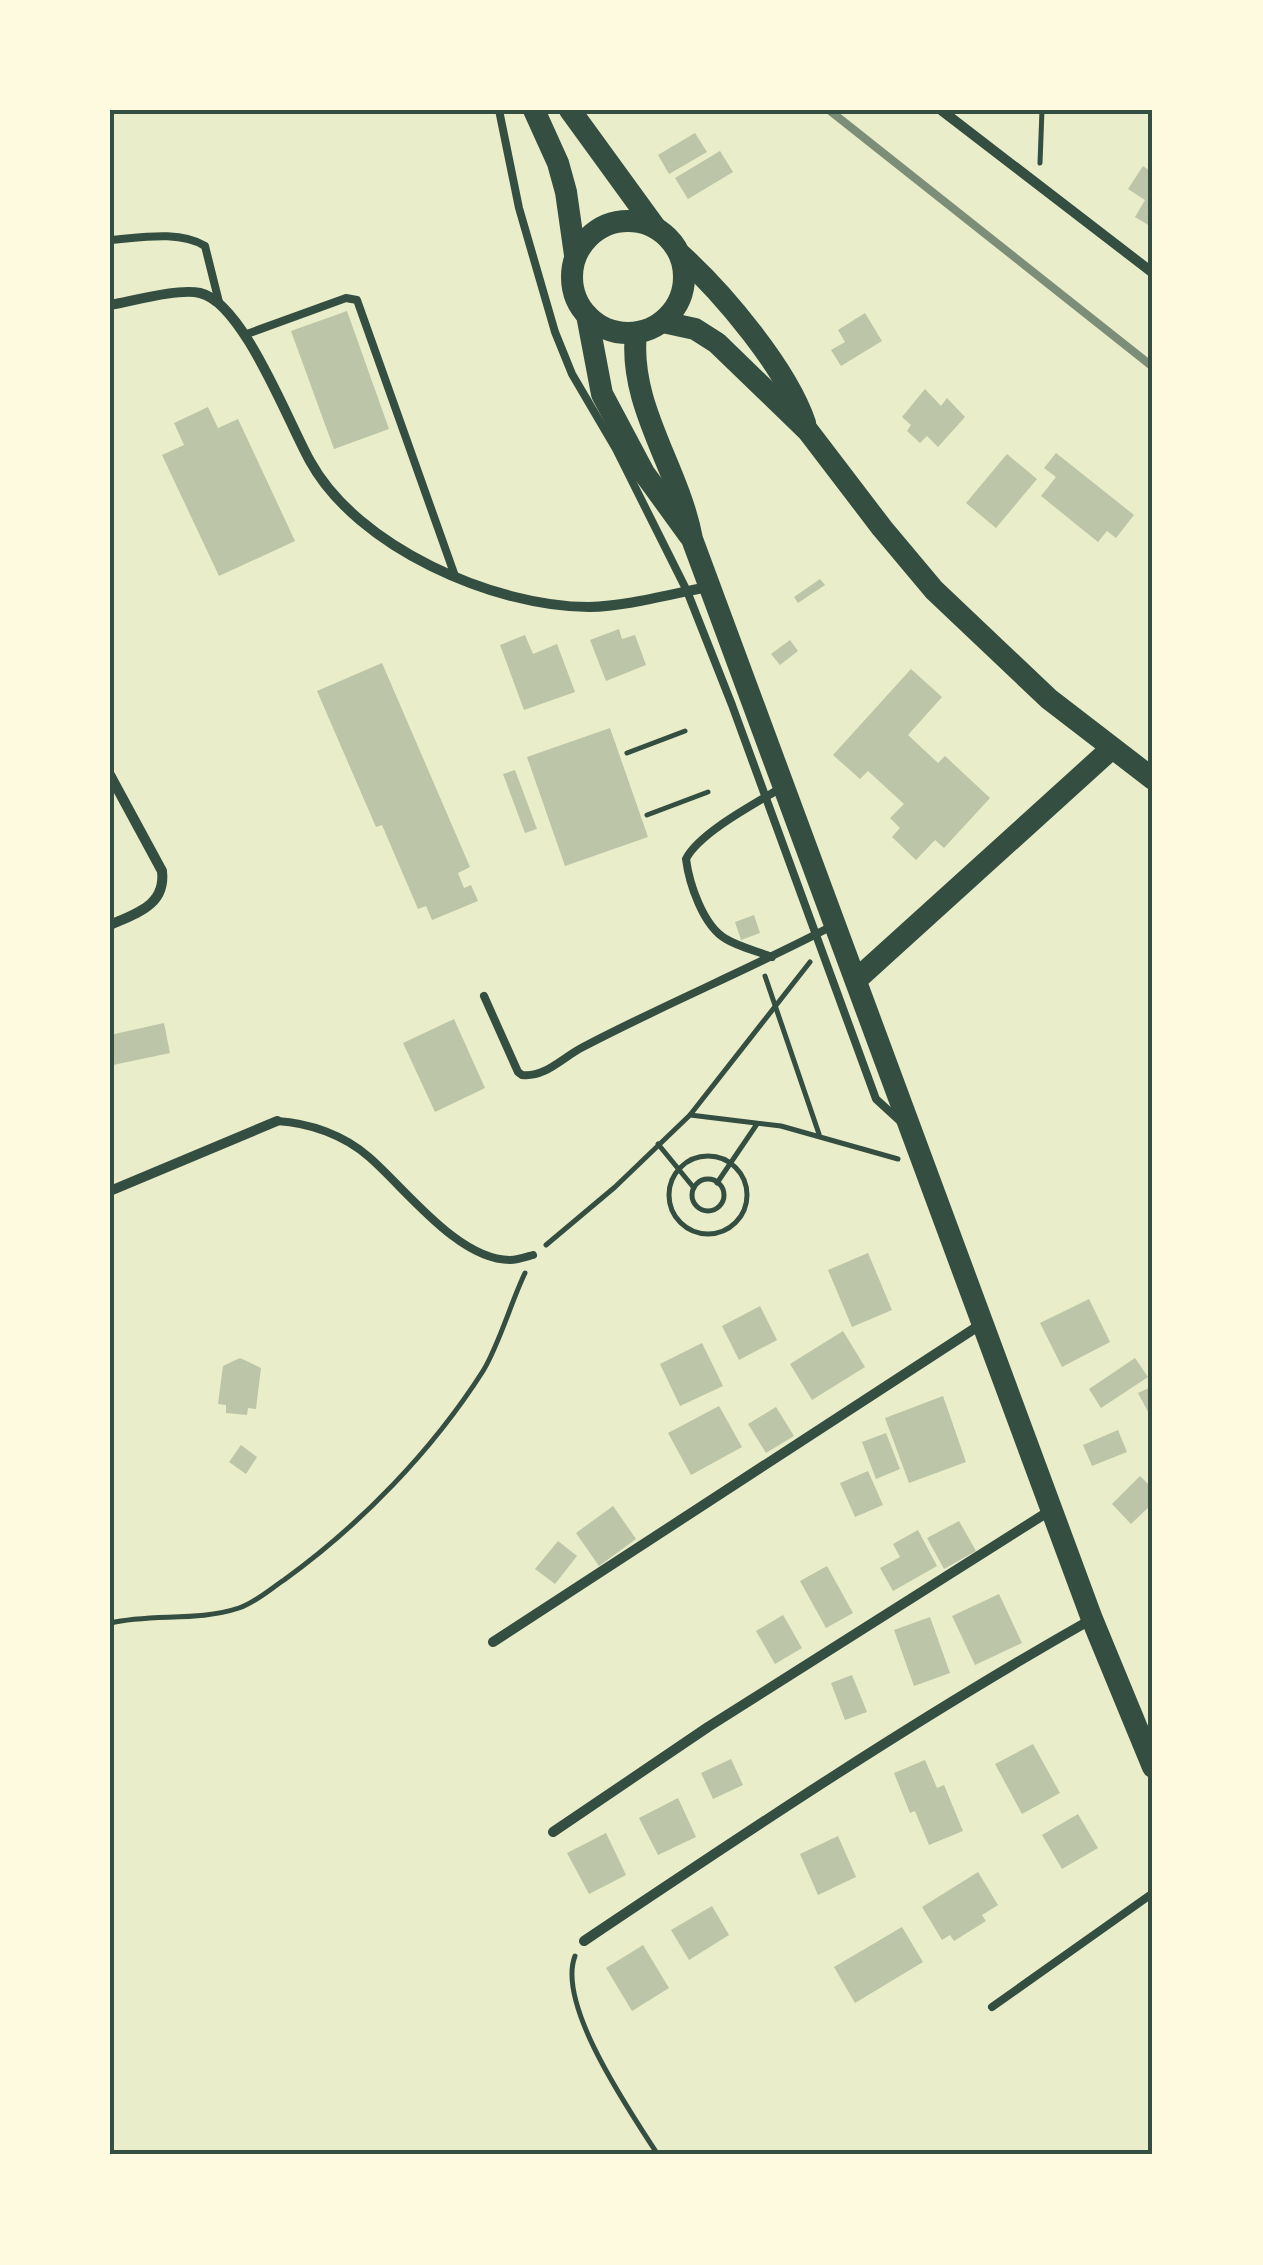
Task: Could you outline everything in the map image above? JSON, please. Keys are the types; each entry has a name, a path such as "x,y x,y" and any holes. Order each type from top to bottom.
{"main road":[{"path":"534,110 558,163 576,254"},
{"path":"570,110 655,227 710,282 783,378 800,406 808,431"},
{"path":"655,227 638,220 618,220 600,227 576,254 571,273 573,292 587,315 602,394 644,473 692,540"},
{"path":"587,315 610,331 636,332 663,322 683,292 680,255"},
{"path":"663,322 694,329 717,343 808,431 934,590 1049,700 1153,778"},
{"path":"636,332 636,382 686,506 698,589 826,929 856,980 1092,1619 1153,1766"},
{"path":"856,980 1111,749"}],"street":[{"path":"940,110 1153,273"},
{"path":"110,305 200,293 218,302 244,335 326,486 367,524 455,576 516,598 572,606 616,604 698,589"},
{"path":"110,776 162,870 164,885 157,900 110,926"},
{"path":"110,1192 278,1120"},
{"path":"493,1642 984,1322"},
{"path":"552,1832 724,1717 1051,1510"},
{"path":"584,1941 837,1771 1092,1619"}],"lane":[{"path":"499,110 524,226 555,332 572,374 698,589"},
{"path":"110,240 197,241 205,246 218,302"},
{"path":"244,335 346,298 357,300 455,576"},
{"path":"774,958 728,941 717,932 700,903 686,864 691,850 775,792"},
{"path":"484,996 518,1072 530,1076 591,1042 774,958 826,929 876,1099 911,1131"},
{"path":"278,1120 301,1122 329,1132 367,1154 424,1211 476,1251 509,1260 533,1256"},
{"path":"992,2007 1153,1892"}],"path":[{"path":"1038,186 1042,110"},
{"path":"626,752 685,730"},
{"path":"647,814 708,792"},
{"path":"110,1622 208,1615 255,1601 351,1526 400,1477 485,1368 533,1256 600,1200 690,1115 774,1004 819,952"},
{"path":"762,963 819,1134"},
{"path":"690,1115 819,1134 925,1168"},
{"path":"718,1183 757,1124"},
{"path":"658,1144 694,1188 694,1203 702,1210 711,1211 722,1201 723,1191 718,1183"},
{"path":"697,1158 730,1162 740,1172 748,1197 737,1221 714,1234 688,1228 672,1208 672,1182 678,1170 697,1158"},
{"path":"694,1188 702,1181 718,1183"},
{"path":"584,1941 572,1961 578,2016 658,2155"}],"building":[{"path":"695,133 707,152 669,174 658,155"},
{"path":"720,151 733,172 688,199 675,178"},
{"path":"1143,166 1153,173 1153,228 1135,217 1145,200 1128,189"},
{"path":"347,311 389,429 334,449 291,331"},
{"path":"865,313 882,341 841,366 831,350 845,342 838,330"},
{"path":"925,389 941,406 947,398 965,417 938,447 927,436 920,443 907,431 911,425 902,417"},
{"path":"208,407 218,428 238,419 295,541 219,576 162,455 184,445 174,423"},
{"path":"1056,453 1134,515 1116,538 1107,531 1098,542 1041,496 1056,477 1044,468"},
{"path":"1007,454 1037,479 996,528 966,503"},
{"path":"820,579 825,585 798,603 794,597"},
{"path":"619,629 622,639 635,635 646,665 606,681 590,640"},
{"path":"525,635 533,654 557,644 575,692 524,710 500,645"},
{"path":"790,640 798,651 780,665 771,654"},
{"path":"382,663 470,867 458,873 464,888 471,885 478,901 432,920 426,906 418,909 382,825 376,827 317,691"},
{"path":"911,669 942,697 908,735 938,763 945,756 990,798 944,848 935,840 916,860 892,837 900,828 890,818 904,804 868,771 860,779 833,755"},
{"path":"610,728 648,837 565,866 527,757"},
{"path":"515,770 537,829 525,833 503,774"},
{"path":"754,915 760,933 741,940 735,922"},
{"path":"454,1019 485,1088 435,1112 403,1043"},
{"path":"164,1023 170,1053 113,1065 110,1035"},
{"path":"868,1253 892,1310 852,1327 828,1270"},
{"path":"1089,1299 1110,1342 1062,1367 1040,1323"},
{"path":"760,1306 777,1340 739,1360 722,1326"},
{"path":"843,1331 865,1367 812,1400 790,1364"},
{"path":"702,1343 723,1386 680,1406 660,1364"},
{"path":"240,1358 261,1368 256,1409 248,1408 247,1415 226,1413 226,1405 218,1404 223,1366"},
{"path":"1135,1358 1148,1377 1101,1408 1089,1389"},
{"path":"1153,1386 1153,1421 1138,1393"},
{"path":"943,1396 966,1462 909,1483 885,1418"},
{"path":"719,1406 742,1447 691,1475 668,1433"},
{"path":"776,1407 794,1436 766,1453 748,1424"},
{"path":"1118,1430 1127,1452 1092,1466 1083,1445"},
{"path":"886,1433 900,1469 876,1479 862,1442"},
{"path":"241,1445 257,1457 246,1474 229,1462"},
{"path":"868,1471 883,1505 855,1517 840,1483"},
{"path":"1140,1476 1153,1489 1153,1503 1131,1524 1112,1504"},
{"path":"613,1506 636,1539 599,1566 576,1533"},
{"path":"959,1521 976,1551 944,1569 927,1538"},
{"path":"918,1530 937,1566 893,1591 880,1568 900,1557 893,1544"},
{"path":"558,1541 577,1556 555,1584 535,1569"},
{"path":"827,1566 853,1613 826,1628 800,1581"},
{"path":"999,1594 1022,1643 975,1665 952,1616"},
{"path":"783,1615 802,1648 775,1664 756,1631"},
{"path":"930,1617 950,1673 914,1686 894,1630"},
{"path":"852,1675 867,1712 845,1720 831,1683"},
{"path":"1033,1744 1060,1793 1022,1814 995,1764"},
{"path":"731,1759 743,1785 713,1799 701,1773"},
{"path":"925,1760 937,1788 944,1785 963,1831 929,1845 915,1811 910,1813 894,1773"},
{"path":"678,1798 696,1837 658,1855 639,1818"},
{"path":"1078,1814 1098,1848 1062,1869 1042,1835"},
{"path":"606,1833 626,1875 589,1894 567,1853"},
{"path":"838,1836 856,1877 818,1895 800,1854"},
{"path":"978,1872 998,1905 982,1915 986,1921 954,1941 950,1935 942,1940 922,1907"},
{"path":"712,1906 729,1935 689,1960 671,1930"},
{"path":"902,1927 923,1962 855,2003 834,1967"},
{"path":"643,1945 669,1988 632,2011 606,1968"}],"railway":[{"path":"829,110 1153,367"}]}
